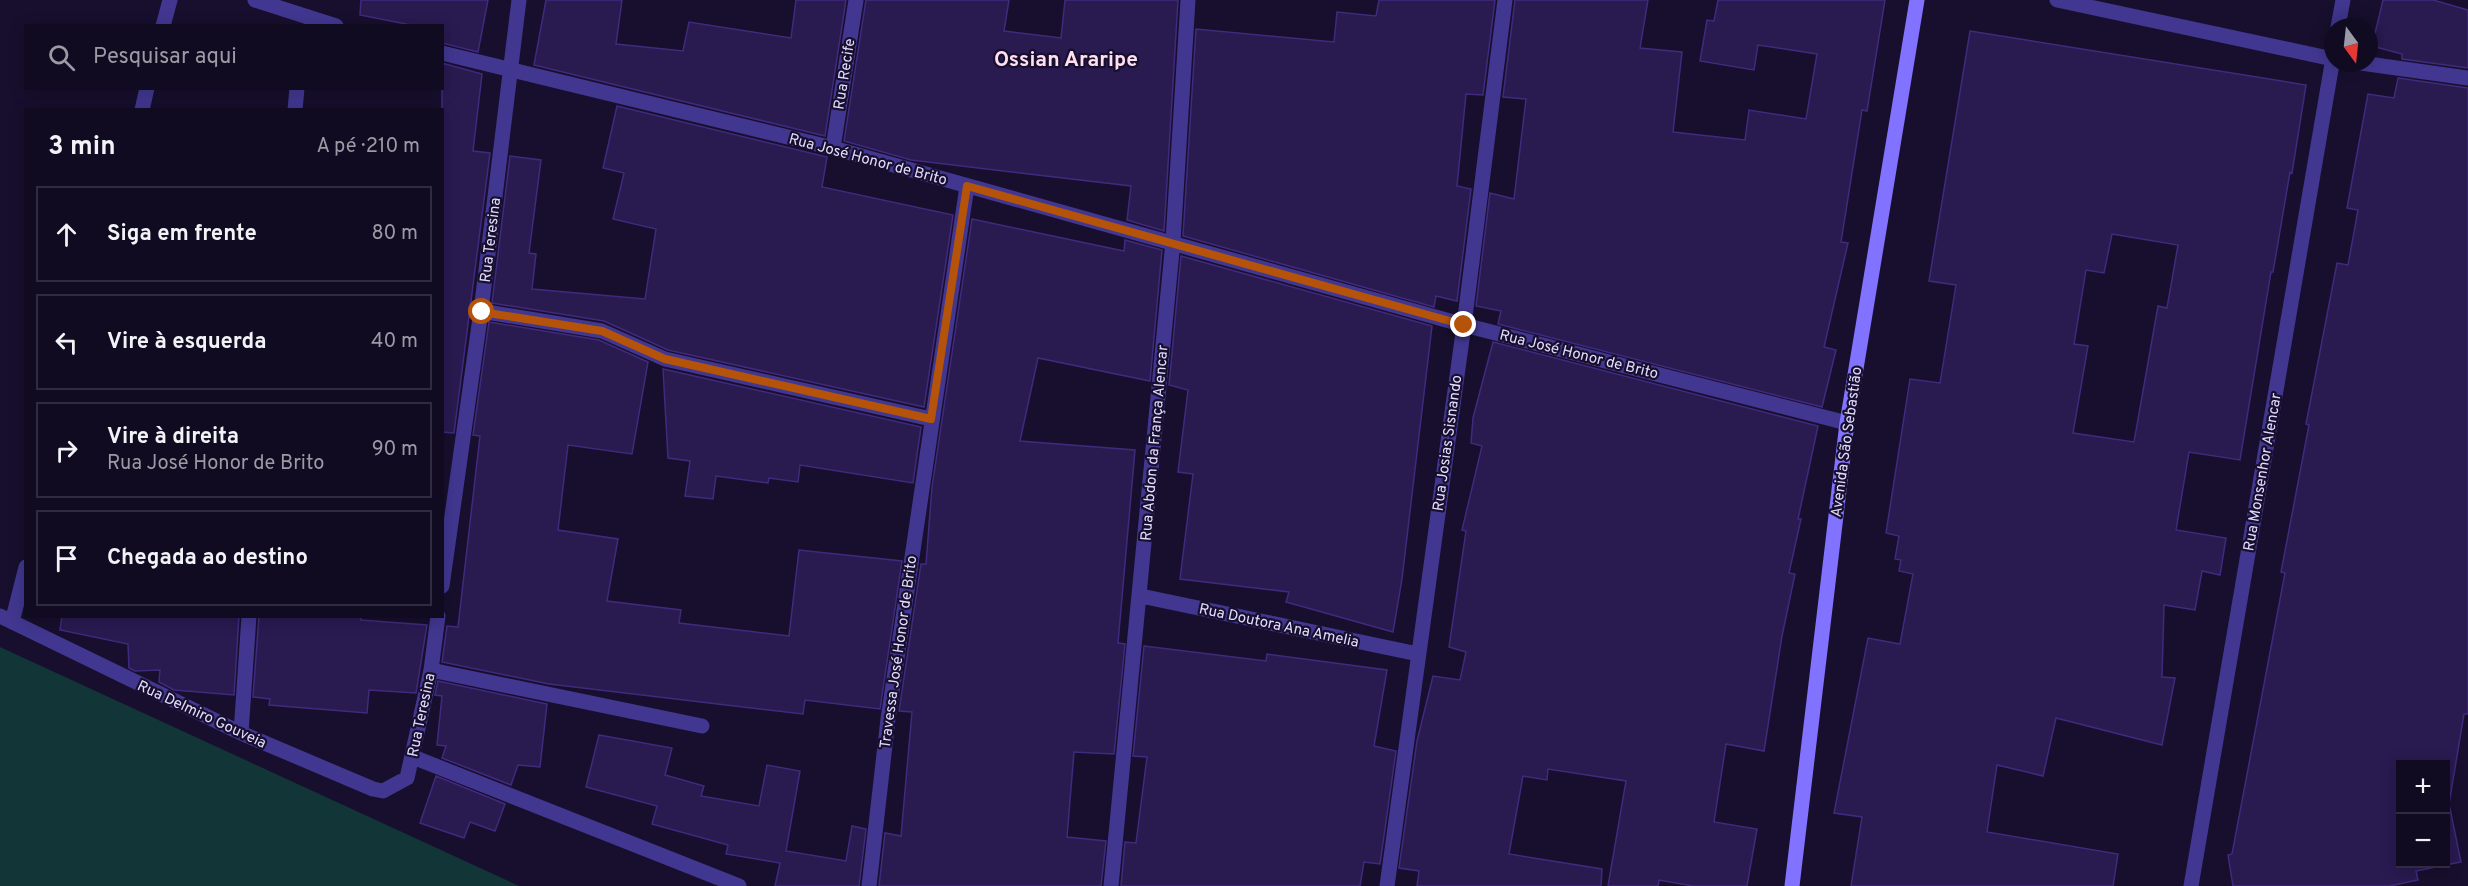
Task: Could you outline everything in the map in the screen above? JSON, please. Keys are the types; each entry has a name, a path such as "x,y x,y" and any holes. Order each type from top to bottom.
{"street":[{"path":"164,24 170,0"},
{"path":"255,0 306,22 321,24"},
{"name":"Rua Teresina","path":"444,572 482,312 519,0"},
{"name":"Rua Recife","path":"833,148 856,0"},
{"name":"Rua Abdon da França Alencar","path":"1111,886 1141,596 1173,241 1188,0"},
{"name":"Rua Josias Sisnando","path":"1387,886 1464,325 1505,0"},
{"name":"Avenida São Sebastião","path":"1792,886 1847,423 1917,0"},
{"path":"2057,0 2324,57"},
{"path":"2340,18 2343,0"},
{"name":"Rua José Honor de Brito","path":"444,54 833,148 1173,241 1464,325 1847,423"},
{"path":"2378,65 2468,78"},
{"name":"Rua Monsenhor Alencar","path":"2191,886 2331,72"},
{"path":"142,108 147,90"},
{"path":"295,108 297,90"},
{"name":"Travessa José Honor de Brito","path":"869,886 888,719 967,186"},
{"path":"482,312 602,331 665,359 931,419"},
{"path":"6,619 24,572"},
{"name":"Rua Doutora Ana Amelia","path":"1141,596 1418,654"},
{"path":"241,733 249,618"},
{"name":"Rua Teresina","path":"407,778 430,670 438,618"},
{"name":"Rua Delmiro Gouveia","path":"6,619 241,733 373,789 383,791 407,778"},
{"path":"430,670 702,726"},
{"path":"413,757 739,886"}],"green space":[{"path":"0,647 519,886 0,886"}],"building":[{"path":"361,0 488,0 478,52 444,44 444,24 406,24 360,15"},
{"path":"546,0 622,0 616,44 683,51 689,22 791,38 796,0 846,0 825,136 534,65"},
{"path":"866,0 1009,0 1004,31 1061,38 1065,0 1178,0 1164,231 1127,220 1131,186 911,160 844,141"},
{"path":"1379,0 1495,0 1483,95 1466,94 1457,186 1471,189 1457,301 1436,296 1434,307 1183,236 1196,29 1334,42 1337,12 1376,16"},
{"path":"1515,0 1648,0 1640,48 1682,52 1673,132 1745,140 1749,110 1806,119 1817,54 1758,45 1754,70 1700,61 1707,20 1714,21 1718,0 1885,0 1867,111 1862,110 1841,242 1848,243 1824,347 1836,350 1822,407 1498,324 1501,311 1476,306 1490,193 1514,199 1526,99 1503,97"},
{"path":"2383,0 2433,0 2468,10 2468,68 2402,59 2402,54 2378,48 2378,21"},
{"path":"1970,31 2306,85 2292,173 2290,172 2273,272 2271,272 2240,460 2189,452 2176,530 2226,538 2220,575 2202,571 2195,610 2164,605 2162,677 2175,678 2162,745 2056,718 2043,776 1997,765 1987,832 2118,854 2113,886 1851,886 1862,817 1834,813 1868,638 1900,644 1913,574 1899,571 1901,560 1895,559 1899,536 1886,533 1910,379 1940,383 1956,285 1929,281","holes":["2112,234 2178,245 2167,308 2158,306 2134,442 2073,433 2088,346 2074,344 2086,270 2104,273"]},
{"path":"444,64 482,74 473,151 490,153 454,433 444,432 444,108 442,108"},
{"path":"2398,78 2468,88 2468,714 2464,714 2450,798 2450,760 2396,760 2396,868 2431,868 2416,871 2418,880 2390,886 2233,886 2228,855 2232,854 2285,573 2281,572 2337,263 2348,265 2358,210 2347,208 2368,94 2394,98"},
{"path":"617,106 827,157 822,187 953,215 924,407 668,350 604,321 492,303 510,156 541,160 529,253 536,254 532,289 645,299 656,229 613,219 624,173 603,168"},
{"path":"972,219 1124,251 1125,240 1162,250 1150,381 1038,358 1020,441 1135,450 1118,643 1125,644 1114,754 1074,752 1067,837 1106,841 1101,886 879,886 885,833 901,836 912,712 899,711 921,564 926,564 932,487"},
{"path":"1181,256 1432,326 1402,579 1393,632 1286,602 1289,592 1180,579 1193,474 1178,472 1188,390 1169,385"},
{"path":"489,322 599,340 648,362 632,454 568,445 558,530 618,539 607,601 681,610 679,623 789,636 799,550 902,561 880,709 805,700 803,714 549,684 442,662 447,626 458,627 480,436 473,435"},
{"path":"1493,342 1818,426 1789,573 1795,574 1782,636 1764,751 1726,744 1714,822 1757,829 1747,886 1693,886 1659,880 1658,886 1608,886 1626,781 1548,769 1547,780 1523,776 1509,854 1602,869 1601,886 1417,886 1419,871 1399,868 1417,741 1433,676 1460,680 1466,652 1449,647 1466,531 1462,530 1482,446 1471,443 1473,418"},
{"path":"663,369 921,427 913,483 800,465 798,482 769,478 768,483 716,476 713,499 685,496 690,461 668,458"},
{"path":"62,618 239,618 234,695 174,690 159,682 160,670 135,671 129,668 128,644 60,630"},
{"path":"259,618 361,618 361,620 427,625 416,693 369,690 367,713 269,705 270,699 253,697"},
{"path":"1144,646 1266,661 1267,654 1387,670 1374,746 1396,751 1380,864 1364,862 1360,886 1121,886 1125,842 1136,843 1147,757 1133,756"},
{"path":"438,681 547,704 540,767 518,765 511,785 442,758 446,746 437,745 442,696 435,695"},
{"path":"599,735 672,748 665,775 704,786 701,796 759,806 767,765 800,771 786,851 846,861 852,826 866,829 859,886 775,886 780,863 726,854 728,845 652,824 657,806 586,787"},
{"path":"436,776 505,804 495,831 470,822 464,838 420,823"},
{"path":"2450,809 2461,862 2450,864"}],"district":[{"name":"Ossian Araripe","path":"1066,59"}],"route":[{"path":"482,312 602,331 665,359 931,419 967,186 1173,241 1464,325"}]}
